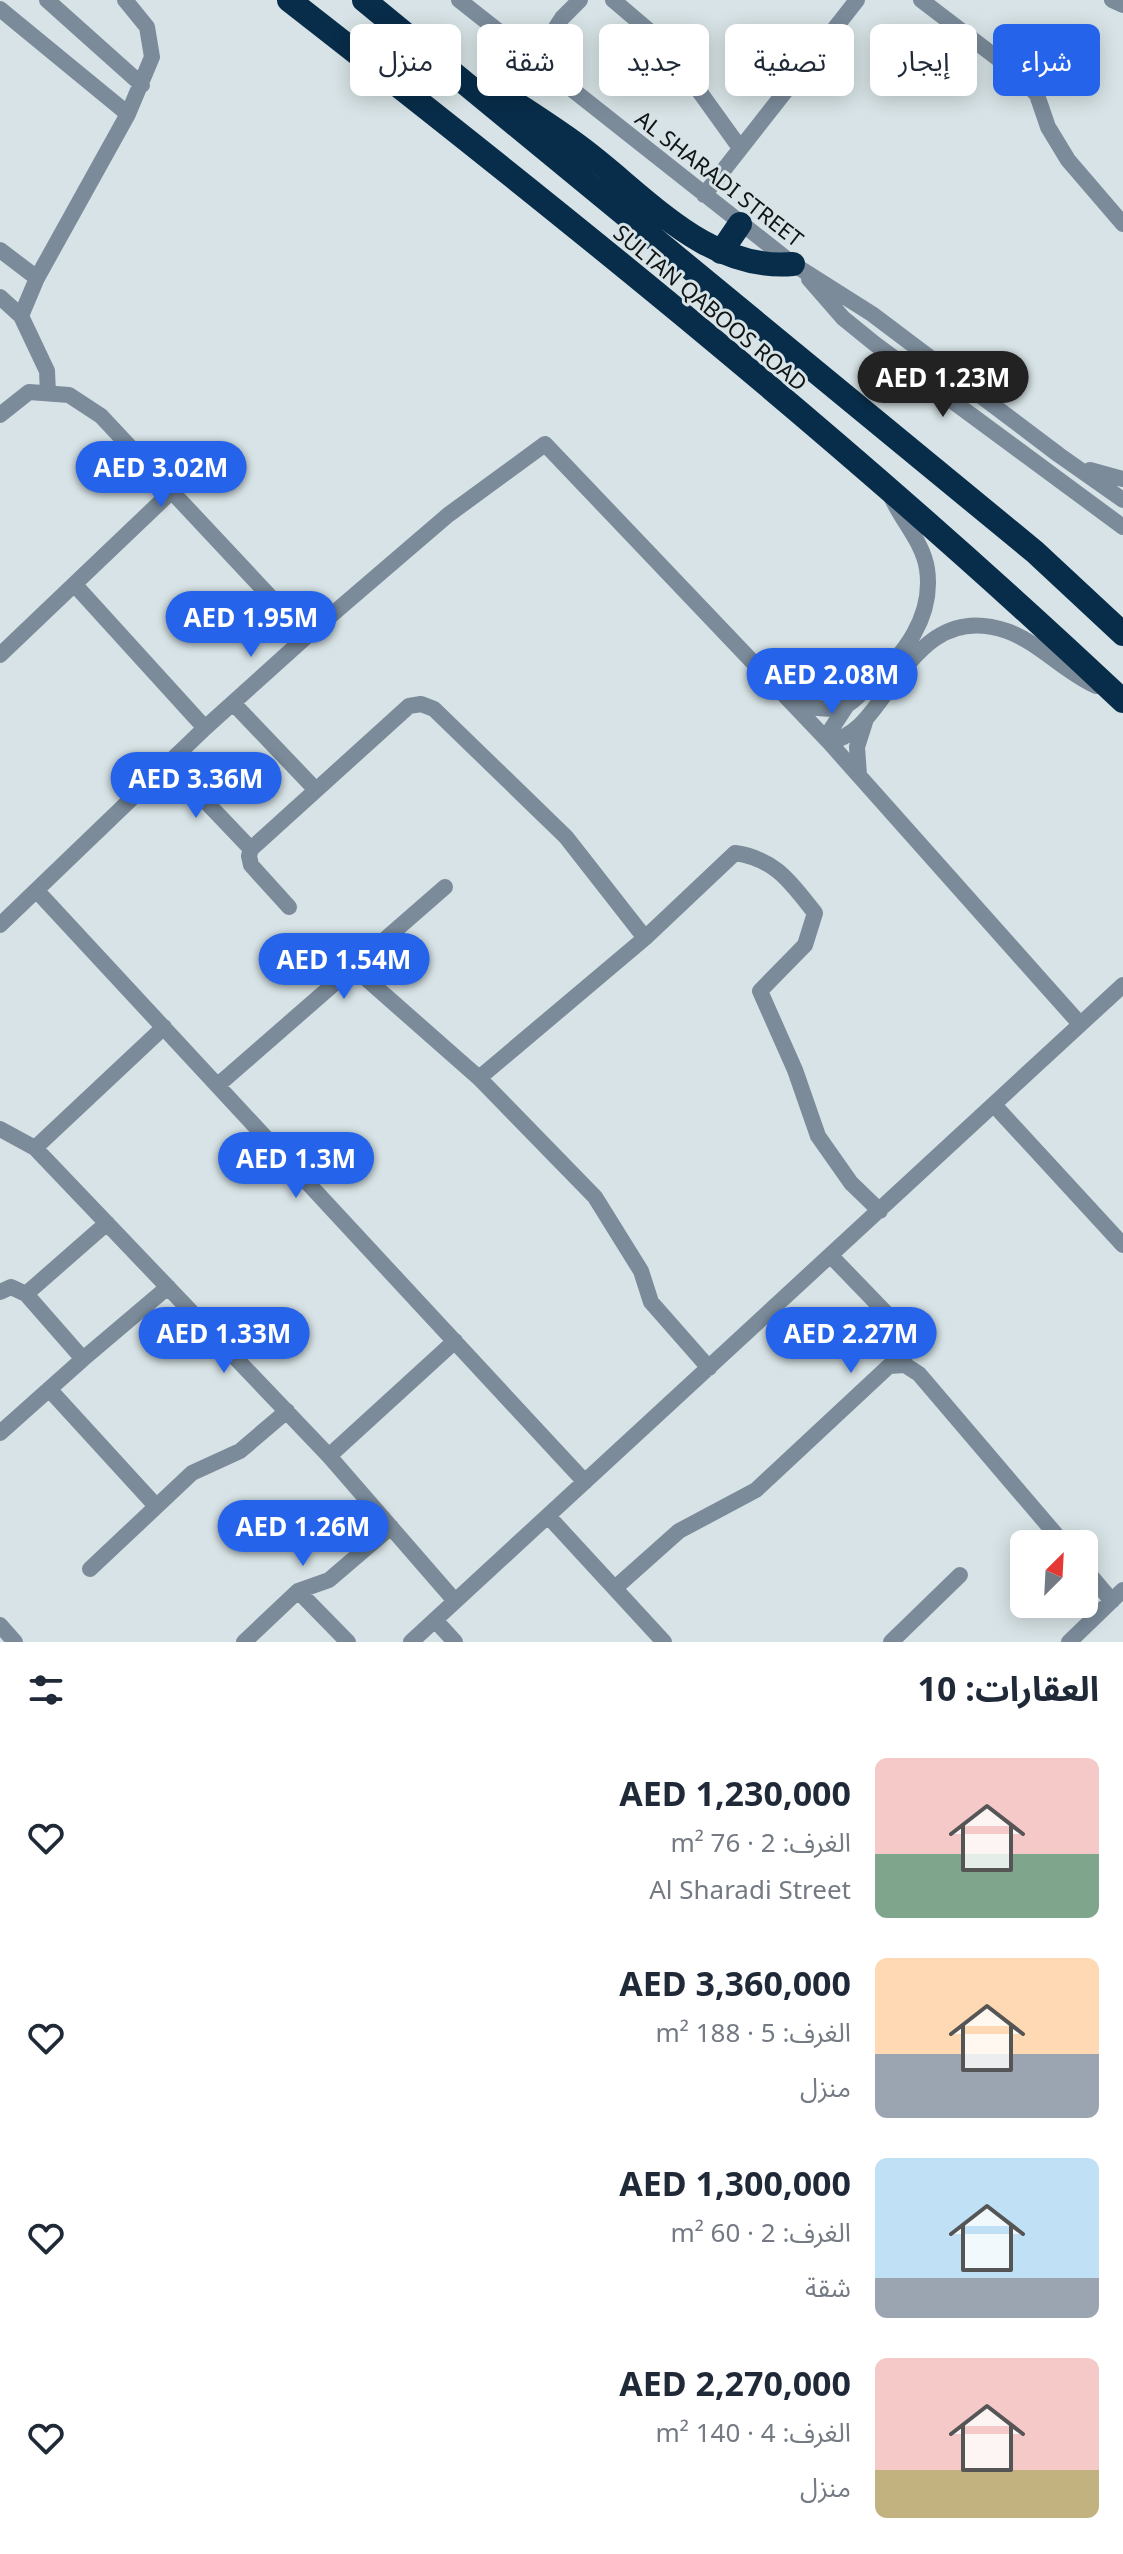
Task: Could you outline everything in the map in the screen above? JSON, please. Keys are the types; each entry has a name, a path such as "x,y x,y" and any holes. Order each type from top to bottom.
{"highway":[{"name":"SULTAN QABOOS ROAD","path":"289,0 584,234 887,486 989,575 1121,699"},
{"name":"SULTAN QABOOS ROAD","path":"369,4 1035,552 1123,634"},
{"path":"369,4 577,145 690,235 721,252 749,262 798,267"},
{"path":"721,252 740,224"}],"street":[{"path":"47,0 142,85"},
{"path":"21,316 37,278 128,114 152,57 147,27 125,0"},
{"name":"AL SHARADI STREET","path":"459,0 489,24"},
{"path":"558,24 580,0"},
{"path":"613,0 666,45 740,148"},
{"path":"704,195 857,0"},
{"path":"921,0 1018,74 1037,95 1048,127 1068,160 1123,224"},
{"path":"1112,0 1123,5"},
{"path":"0,9 128,114"},
{"name":"AL SHARADI STREET","path":"578,96 740,224 798,267 880,319 1123,500"},
{"path":"0,250 37,278"},
{"name":"AL SHARADI STREET","path":"798,267 828,303 875,344 1123,527"},
{"path":"2,305 21,316 47,371 48,393"},
{"path":"0,415 29,392 69,395 101,416 307,636"},
{"path":"0,925 205,728 307,636 448,515 545,444 829,742 1080,1024"},
{"path":"1059,455 1089,470 1123,479"},
{"path":"829,742 830,731 847,705 880,676 912,639 927,604 927,565 915,539 896,511 887,486"},
{"path":"0,655 172,491"},
{"path":"75,585 205,728"},
{"path":"829,742 840,740 865,722 926,645 939,634 974,624 1011,633 1089,683 1121,699"},
{"path":"233,703 316,790"},
{"path":"792,703 827,709 847,705"},
{"path":"251,849 409,706 421,704 434,709 566,837 645,938"},
{"path":"860,777 857,747 865,722"},
{"path":"169,763 251,849 251,865 289,907"},
{"path":"479,1078 645,938 735,853 757,856 783,874 815,913 805,945 760,991 795,1070 818,1136 851,1183 880,1211"},
{"path":"218,1085 445,887"},
{"path":"37,891 585,1482"},
{"path":"353,967 479,1078 595,1197 641,1271 651,1302 709,1368"},
{"path":"411,1642 1123,985"},
{"path":"35,1148 164,1027"},
{"path":"995,1106 1123,1245"},
{"path":"1,1133 35,1148 329,1456 455,1601"},
{"path":"26,1294 107,1223"},
{"path":"831,1256 888,1315 900,1334 905,1365"},
{"path":"1,1290 11,1287 26,1294 83,1359"},
{"path":"0,1433 168,1287"},
{"path":"329,1456 455,1341"},
{"path":"615,1588 679,1531 756,1490 889,1366 905,1365 919,1374 1052,1530"},
{"path":"49,1389 156,1506"},
{"path":"90,1569 192,1473 240,1451 287,1411"},
{"path":"548,1516 664,1642"},
{"path":"244,1642 298,1591 329,1580 391,1527"},
{"path":"891,1642 960,1575"},
{"path":"1069,1642 1117,1595 1098,1579"},
{"path":"298,1591 348,1642"},
{"path":"435,1620 455,1642"},
{"path":"0,1625 15,1642"}]}
